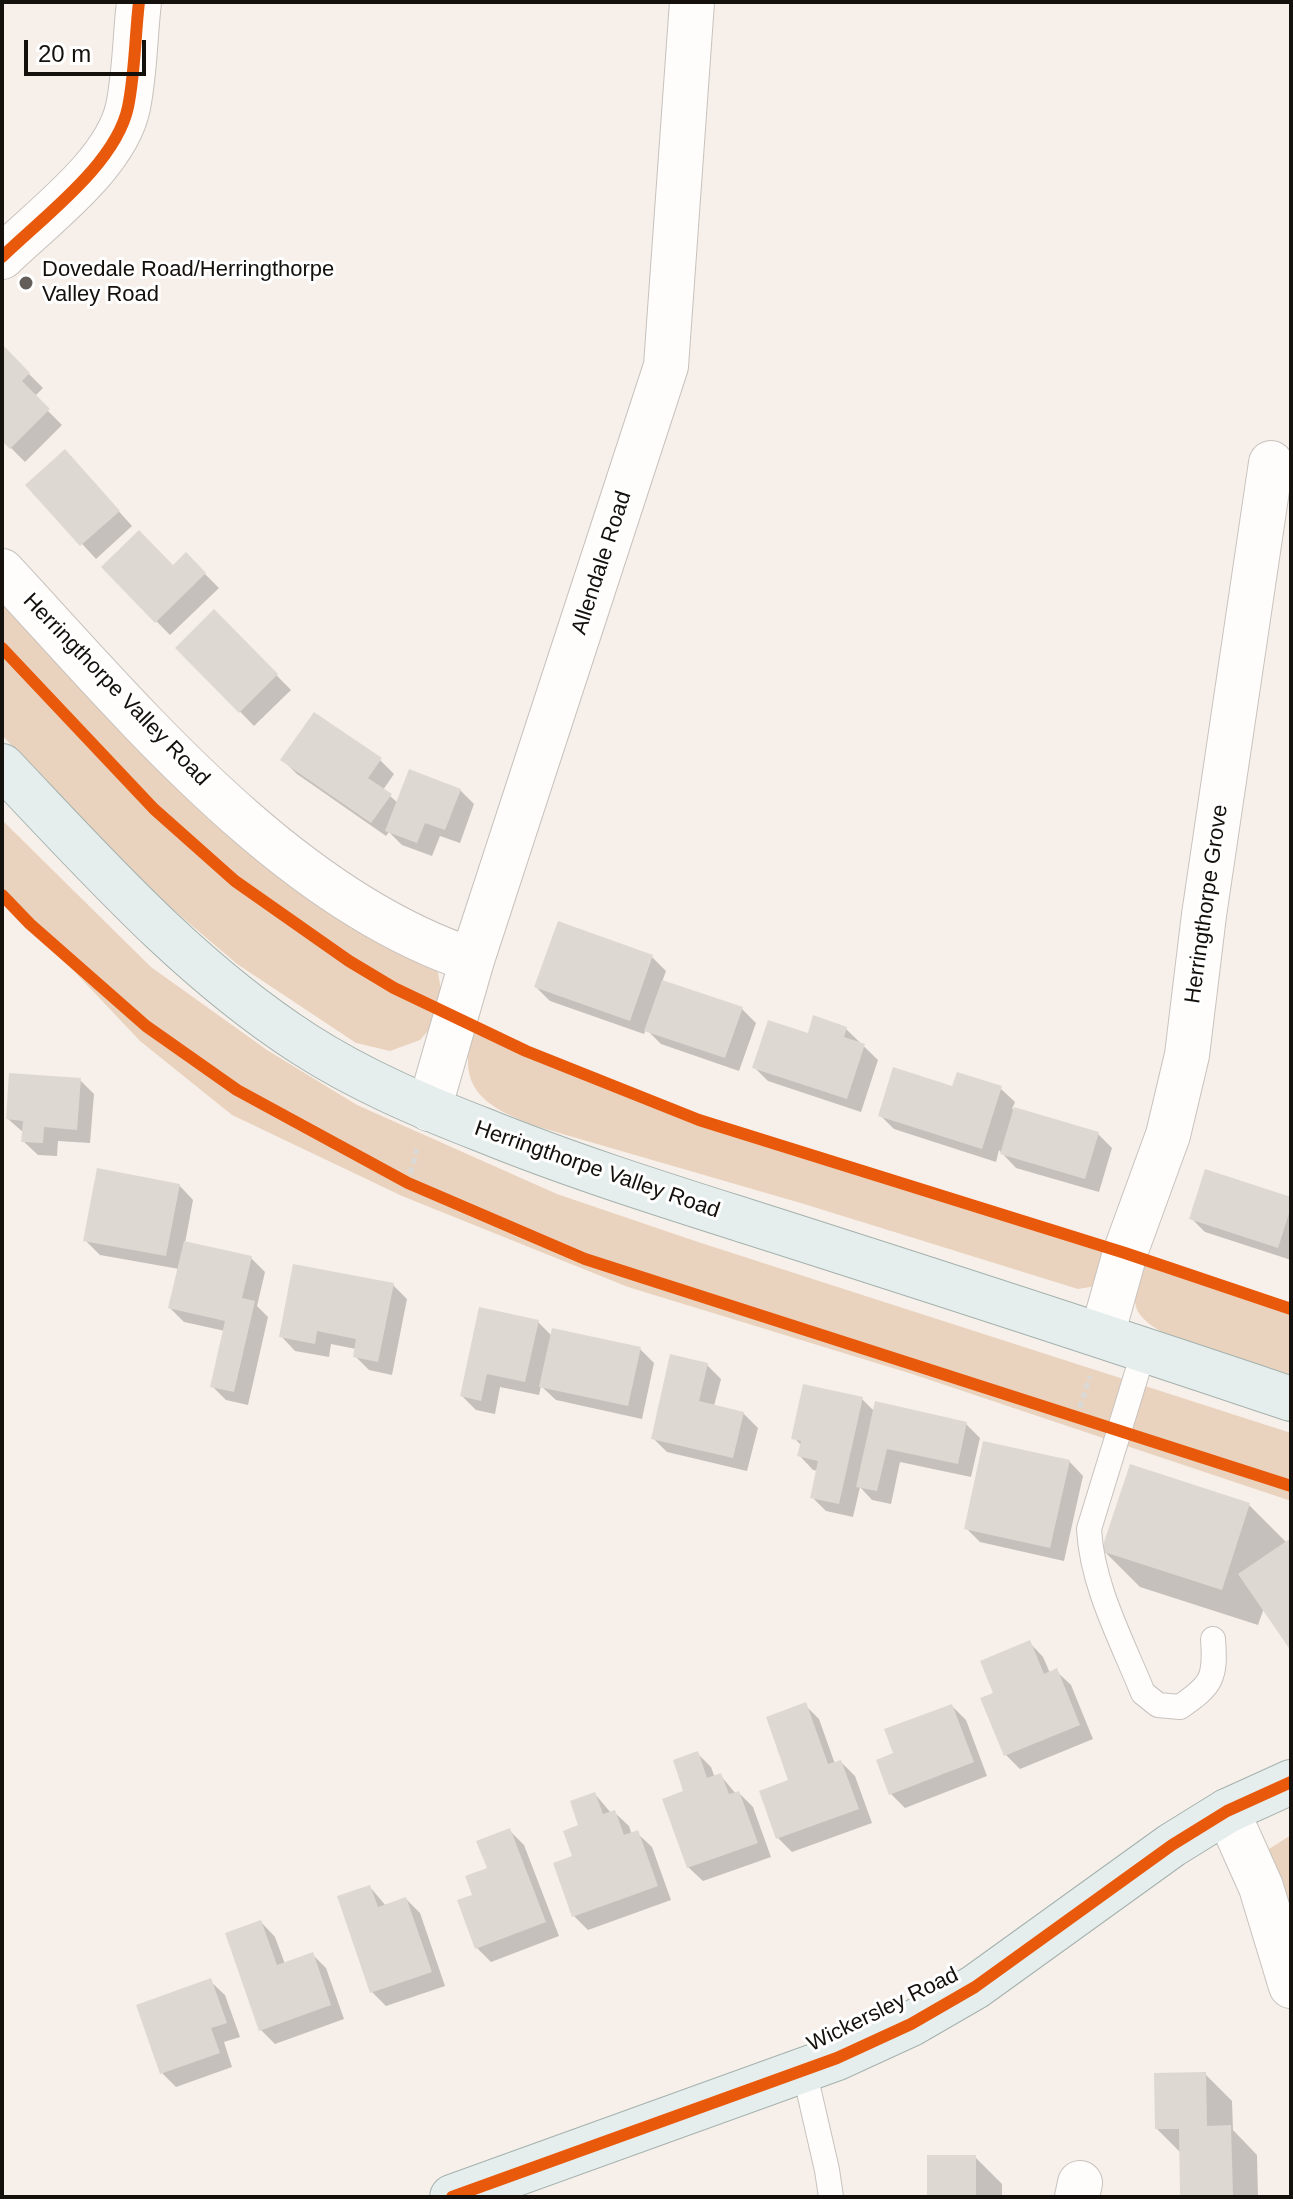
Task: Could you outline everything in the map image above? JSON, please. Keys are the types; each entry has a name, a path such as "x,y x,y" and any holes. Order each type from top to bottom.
{"main road":[{"name":"Herringthorpe Valley Road","path":"2,766 148,916 229,990 305,1044 368,1080 429,1109 567,1164 1102,1335 1291,1399"},
{"name":"Wickersley Road","path":"452,2197 837,2058 911,2024 975,1987 1172,1845 1227,1811 1291,1782"}],"street":[{"path":"2,257 78,185 113,145 128,108 139,2"},
{"name":"Allendale Road","path":"429,1109 472,960 666,366 692,2"},
{"name":"Herringthorpe Grove","path":"1102,1335 1125,1253 1168,1135 1187,1055 1204,915 1271,463"},
{"name":"Herringthorpe Valley Road","path":"2,571 176,758 250,824 311,874 381,919 443,951 472,960"},
{"path":"1227,1811 1261,1887 1291,1986"}],"lane":[{"path":"1144,1350 1089,1529 1090,1549 1101,1588 1143,1693 1158,1705 1180,1707 1206,1689 1215,1668 1213,1639"},
{"path":"804,2070 831,2197"}],"path":[{"path":"395,1177 421,1189"},
{"path":"1062,1412 1119,1430"}],"shaded area":[{"path":"2,593 415,957 438,972 442,997 435,1023 420,1040 390,1051 356,1043 237,964 116,861 2,735"},
{"path":"2,820 151,967 267,1050 357,1105 557,1194 1291,1433 1291,1501 912,1374 628,1287 402,1196 232,1115 140,1041 2,895"},
{"path":"476,1028 699,1120 1110,1248 1096,1286 1078,1289 804,1204 535,1126 489,1103 473,1085 468,1059"},
{"path":"1141,1258 1291,1309 1291,1376 1181,1341 1144,1319 1135,1301"},
{"path":"1291,1835 1291,1917 1269,1863 1269,1849"}],"building":[{"path":"2,344 30,373 22,381 50,409 10,449 2,441"},
{"path":"65,449 120,511 80,546 25,485"},
{"path":"139,530 173,565 186,552 206,573 155,623 101,567"},
{"path":"214,609 278,674 239,713 175,648"},
{"path":"314,712 382,758 368,778 392,794 371,823 280,760"},
{"path":"409,769 461,789 445,830 425,823 417,843 385,831"},
{"path":"558,921 653,955 630,1021 534,987"},
{"path":"662,980 743,1007 725,1058 644,1031"},
{"path":"813,1015 847,1027 844,1037 865,1044 847,1099 752,1068 768,1020 808,1033"},
{"path":"893,1067 952,1086 957,1072 1002,1086 982,1149 878,1116"},
{"path":"9,1073 81,1078 77,1130 44,1127 43,1143 21,1142 23,1121 6,1119"},
{"path":"1014,1107 1099,1132 1085,1179 1000,1154"},
{"path":"97,1168 180,1184 166,1256 83,1241"},
{"path":"1205,1169 1291,1197 1291,1207 1278,1248 1189,1219"},
{"path":"184,1241 252,1256 242,1298 255,1301 234,1392 210,1387 225,1321 168,1308"},
{"path":"293,1264 394,1283 378,1362 353,1357 356,1339 317,1331 315,1344 279,1337"},
{"path":"479,1307 539,1320 525,1382 487,1374 481,1401 460,1396"},
{"path":"552,1328 641,1347 628,1406 539,1387"},
{"path":"670,1354 708,1363 699,1401 744,1412 733,1458 651,1439"},
{"path":"803,1384 863,1397 839,1504 810,1498 818,1461 797,1456 801,1441 791,1439"},
{"path":"875,1401 967,1422 958,1464 887,1449 877,1491 856,1487"},
{"path":"983,1441 1070,1460 1050,1548 964,1529"},
{"path":"1130,1464 1250,1503 1222,1590 1101,1551"},
{"path":"1291,1538 1291,1651 1238,1574"},
{"path":"1030,1640 1044,1674 1057,1668 1080,1725 1004,1756 980,1698 993,1693 980,1661"},
{"path":"806,1702 828,1764 841,1760 859,1809 776,1839 759,1791 788,1780 766,1717"},
{"path":"952,1704 974,1762 889,1795 876,1760 893,1753 884,1729"},
{"path":"698,1751 707,1778 721,1773 729,1794 739,1791 758,1843 687,1868 662,1799 683,1791 673,1760"},
{"path":"595,1792 603,1814 615,1810 624,1835 638,1830 658,1886 572,1917 553,1863 572,1856 563,1831 578,1825 570,1801"},
{"path":"510,1828 546,1922 475,1949 457,1900 472,1895 465,1876 487,1868 476,1841"},
{"path":"370,1885 378,1907 406,1897 432,1972 370,1993 337,1896"},
{"path":"261,1920 277,1965 313,1952 331,2005 259,2031 225,1933"},
{"path":"211,1978 227,2023 211,2028 220,2053 160,2074 136,2005"},
{"path":"1206,2072 1207,2126 1231,2125 1233,2197 1180,2197 1179,2129 1155,2129 1154,2073"},
{"path":"927,2155 976,2155 976,2197 927,2197"}],"cycle path":[{"path":"2,257 94,169 121,128 134,68 139,2"},
{"path":"2,648 154,809 235,881 349,961 394,988 526,1051 699,1120 1125,1253 1291,1309"},
{"path":"2,895 30,924 146,1026 237,1090 408,1183 585,1259 1291,1486"},
{"path":"452,2197 837,2058 911,2024 975,1987 1172,1845 1227,1811 1291,1782"}],"place":[{"name":"Dovedale Road/Herringthorpe Valley Road","path":"26,283"}]}
